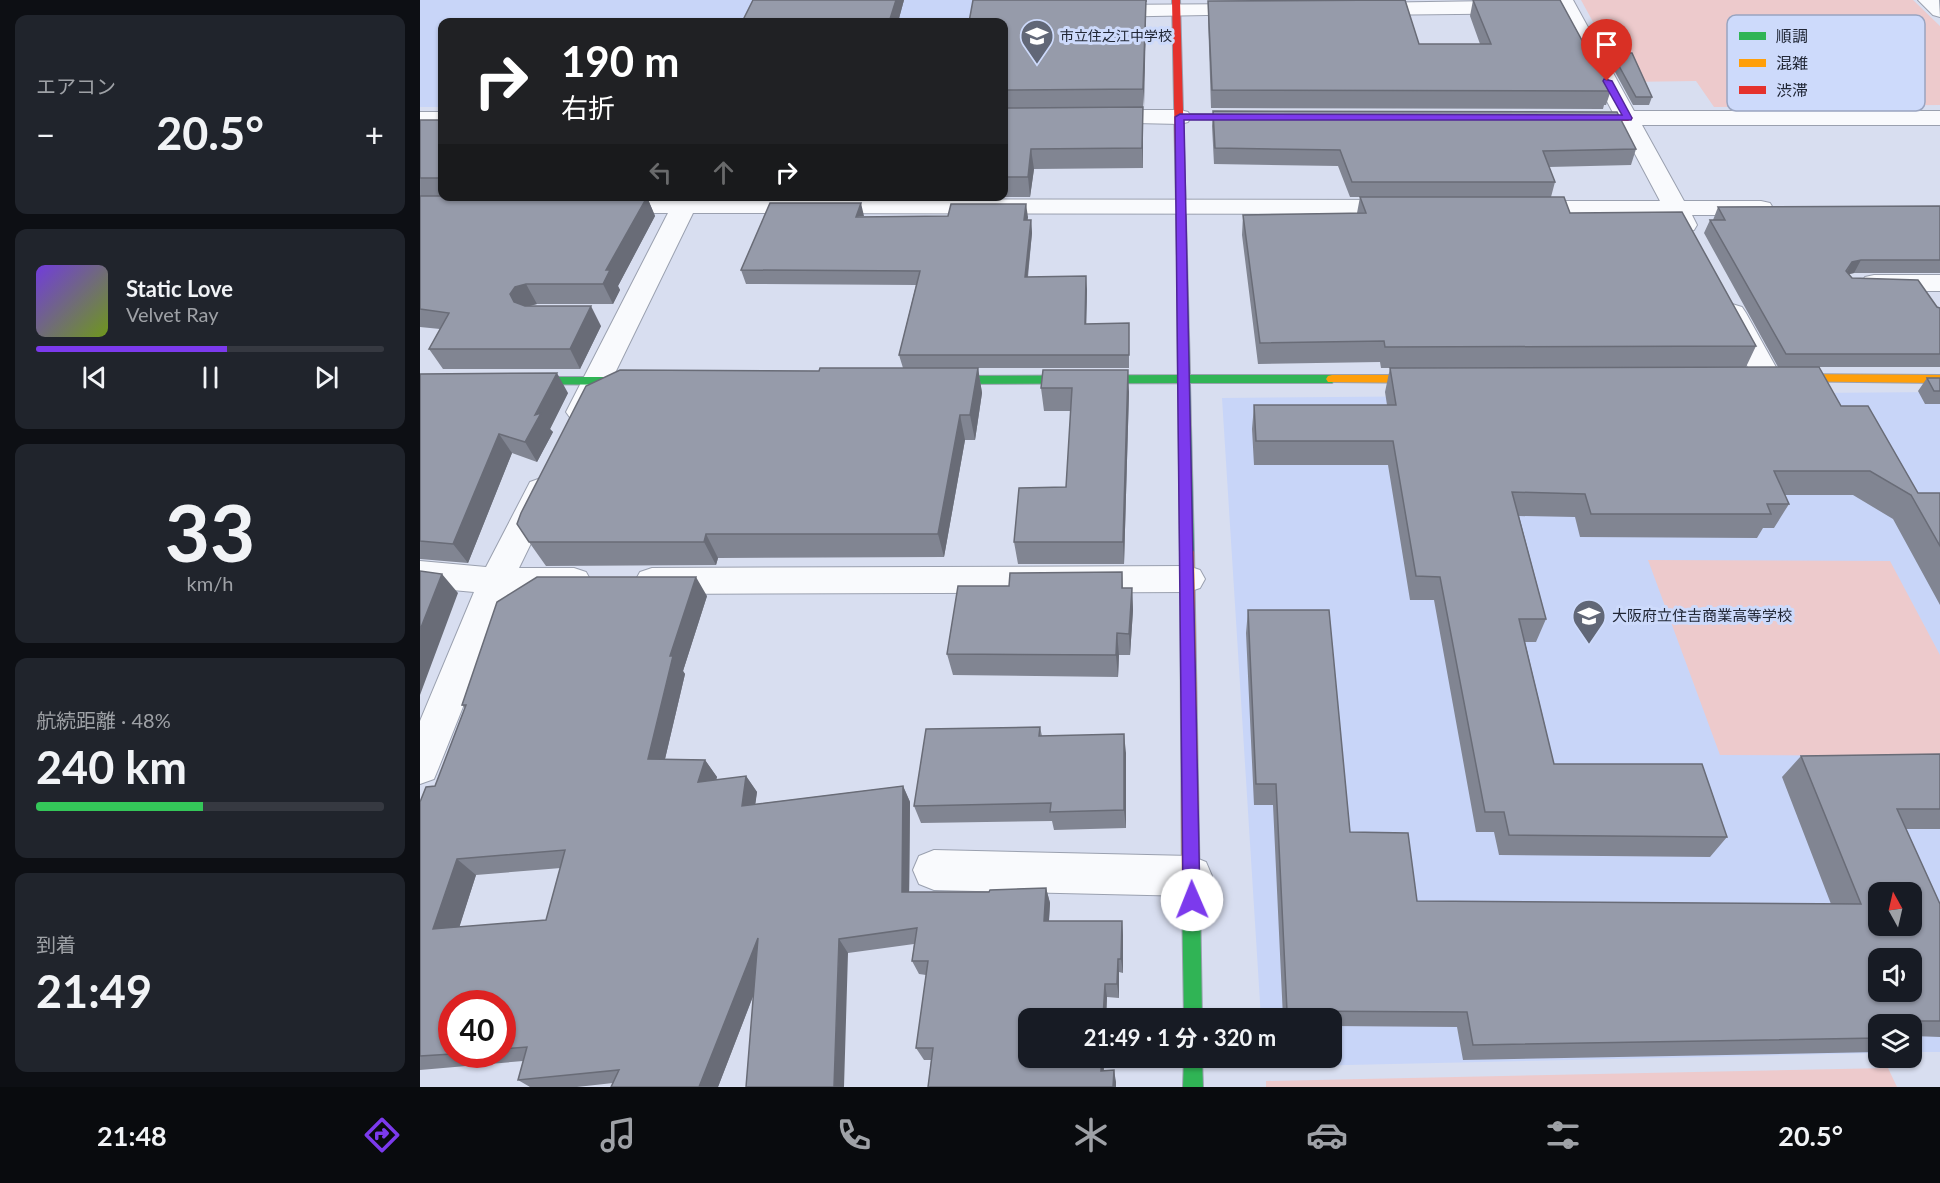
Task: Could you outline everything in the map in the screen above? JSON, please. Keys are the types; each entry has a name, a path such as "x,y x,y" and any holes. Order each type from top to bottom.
{"street":[{"path":"1928,0 1940,11"},
{"path":"1349,9 1417,4 1564,4 1698,249"},
{"path":"1176,5 1185,380 1193,1008"},
{"path":"1088,11 1176,5 1268,9"},
{"path":"1074,118 1274,117"},
{"path":"1557,118 1940,118"},
{"path":"420,119 438,119"},
{"path":"570,433 596,381 618,315 686,201"},
{"path":"581,206 686,201 1429,207"},
{"path":"1499,208 1779,208"},
{"path":"1854,283 1931,290"},
{"path":"1719,288 1762,378 1940,379"},
{"path":"926,380 1446,379"},
{"path":"502,381 655,381"},
{"path":"420,767 496,581 554,465"},
{"path":"420,573 496,581 1188,579"},
{"path":"934,870 1191,876"},
{"path":"1193,1068 1193,1087"}],"shaded area":[{"path":"420,0 1078,0 1008,21 1008,18 438,18 438,107 420,107"},
{"path":"1581,0 1913,0 1940,26 1940,105 1925,105 1925,15 1727,15 1727,107 1714,107 1696,81 1626,82"},
{"name":"大阪府立住吉商業高等学校","path":"1940,392 1940,1052 1922,1052 1922,1014 1868,1014 1868,1053 1342,1065 1342,1008 1260,1008 1222,398"},
{"path":"1648,560 1890,561 1940,655 1940,756 1720,755"},
{"path":"1888,1068 1897,1087 1266,1087 1266,1081"}],"building":[{"path":"753,0 896,0 890,18 744,18"},
{"path":"973,0 1146,0 1143,89 1008,90 1008,18 970,18"},
{"path":"1405,0 1419,44 1491,44 1473,0 1560,0 1584,44 1588,44 1612,87 1607,87 1609,91 1212,90 1208,1"},
{"path":"1612,53 1632,53 1652,97 1636,97"},
{"path":"1143,107 1142,148 1031,149 1028,177 1008,177 1008,108"},
{"path":"1213,111 1617,112 1636,149 1543,151 1555,182 1352,182 1340,150 1215,148"},
{"path":"420,120 438,120 438,178 420,178"},
{"path":"420,196 438,196 438,201 645,201 606,270 610,270 603,284 526,284 515,287 510,294 514,302 525,306 591,306 570,349 429,349 449,313 420,309"},
{"path":"1360,197 1564,197 1570,213 1682,212 1756,346 1385,347 1384,341 1260,343 1243,215 1366,213"},
{"path":"770,203 861,203 856,217 948,216 951,204 1026,204 1024,220 1031,220 1025,277 1086,276 1085,324 1129,323 1129,355 899,355 920,271 741,270"},
{"path":"1940,206 1940,260 1861,260 1852,262 1846,271 1852,278 1918,280 1940,308 1940,354 1786,354 1710,220 1725,220 1718,207"},
{"path":"1819,367 1841,406 1868,406 1918,493 1940,493 1940,546 1911,495 1870,471 1774,471 1789,504 1767,504 1771,514 1591,514 1585,494 1512,492 1546,619 1519,619 1554,764 1702,764 1727,837 1509,835 1504,812 1485,812 1440,577 1416,576 1393,441 1256,441 1254,405 1396,405 1390,368"},
{"path":"820,368 978,368 970,415 960,415 938,534 706,534 704,542 529,542 517,524 586,386 620,370 819,371"},
{"path":"1043,370 1128,370 1123,542 1014,542 1019,488 1066,487 1072,388 1041,388"},
{"path":"557,373 535,415 541,413 525,442 499,434 453,544 420,541 420,374"},
{"path":"1927,378 1940,378 1940,391 1934,391"},
{"path":"420,571 442,574 420,630"},
{"path":"1122,572 1122,588 1132,588 1129,634 1117,633 1116,655 947,654 958,586 1009,586 1010,573"},
{"path":"537,577 696,577 670,656 673,656 648,759 705,760 698,782 746,776 742,806 903,786 902,892 989,892 990,890 1046,888 1044,921 1122,921 1121,959 1118,959 1117,984 1105,984 1104,1008 1018,1008 1018,1068 1114,1070 1113,1087 928,1087 933,1048 916,1048 928,961 912,961 917,928 839,939 834,1087 746,1087 758,938 699,1087 611,1087 619,1070 518,1080 527,1047 516,1048 516,990 438,990 438,1055 420,1056 420,802 426,787 435,786 466,705 462,705 497,602","holes":["565,850 546,920 433,929 457,859"]},
{"path":"1248,610 1329,610 1350,832 1408,833 1417,901 1861,904 1801,756 1940,754 1940,809 1897,809 1940,904 1940,1021 1922,1021 1922,1014 1868,1014 1868,1038 1473,1045 1467,1012 1342,1011 1342,1008 1287,1008 1276,784 1256,784"},
{"path":"1040,727 1039,736 1124,734 1124,810 1050,812 1051,803 914,806 926,729"}],"traffic: fast":[{"path":"1180,117 1257,117"},
{"path":"1182,256 1187,552"},
{"path":"937,380 1332,379"},
{"path":"517,381 642,381"},
{"path":"1191,896 1193,1008"},
{"path":"1193,1068 1193,1087"}],"traffic: slow":[{"path":"1780,378 1940,379"},
{"path":"1332,379 1431,379"},
{"path":"1187,552 1191,896"}],"traffic: jam":[{"path":"1176,0 1182,256"},
{"path":"1575,118 1628,118"}],"place":[{"name":"市立住之江中学校","path":"1037,65"},
{"name":"大阪府立住吉商業高等学校","path":"1589,645"}],"route":[{"path":"1192,900 1180,117 1628,118 1607,81"}]}
